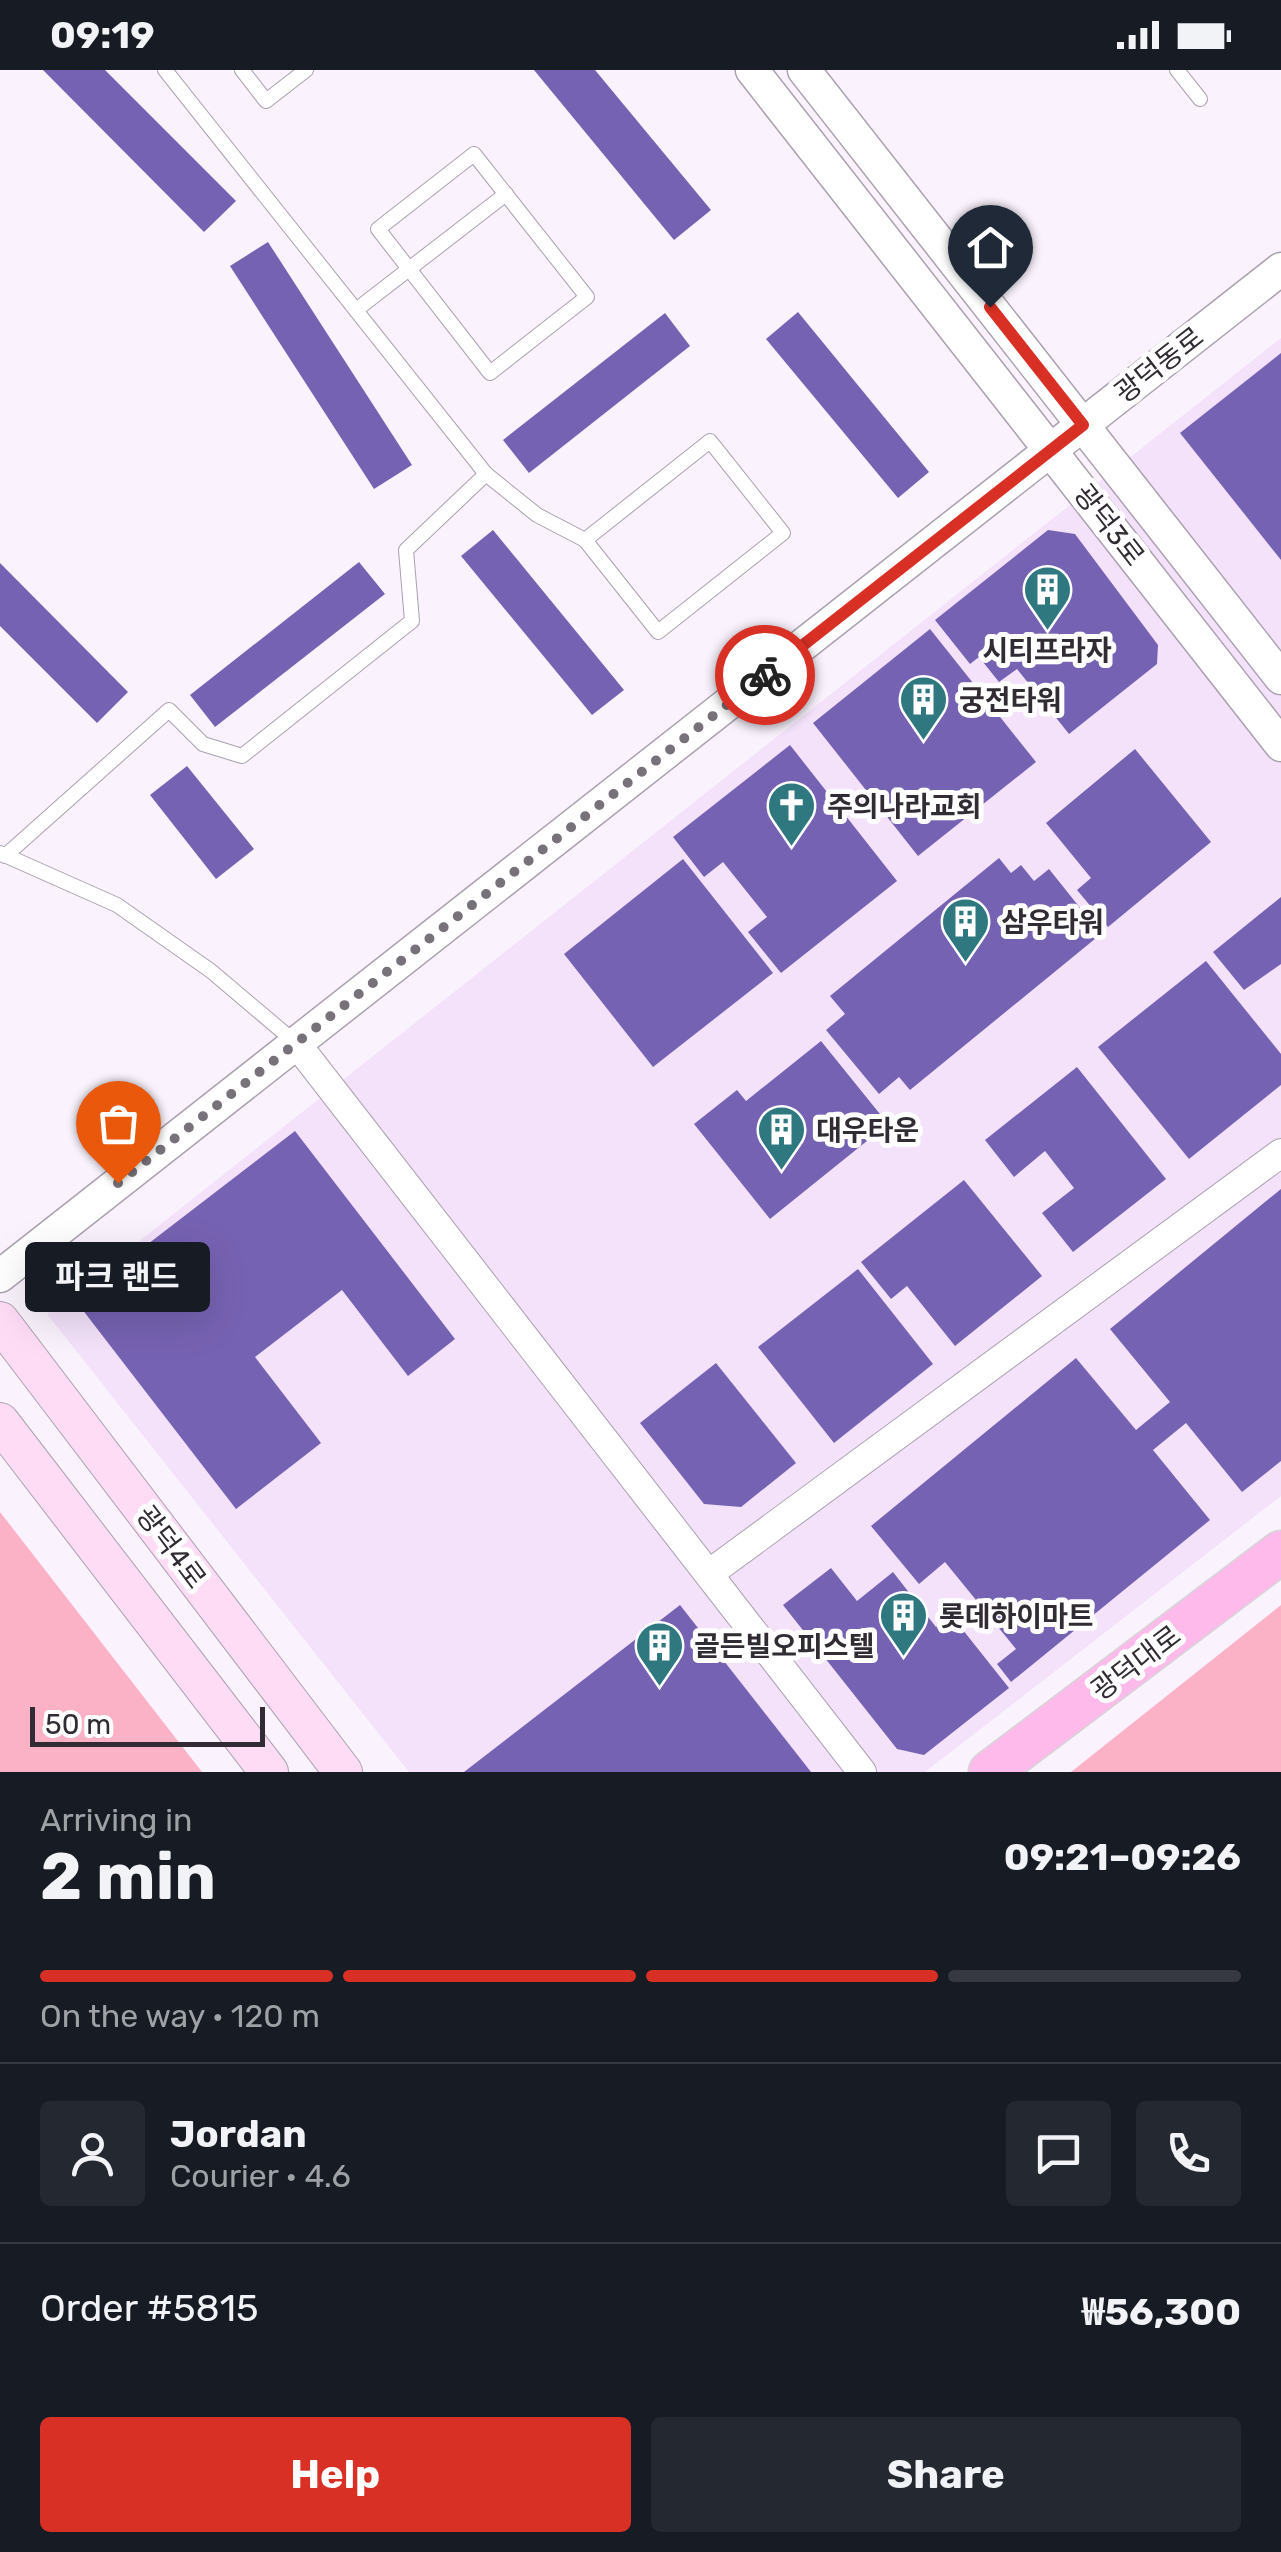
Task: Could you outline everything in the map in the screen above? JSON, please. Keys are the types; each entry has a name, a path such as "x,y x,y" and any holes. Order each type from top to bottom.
{"main road":[{"name":"광덕4로","path":"0,1321 343,1772"},
{"path":"0,1422 269,1772"},
{"name":"광덕대로","path":"990,1772 1281,1552"}],"street":[{"name":"광덕3로","path":"752,70 1281,745"},
{"name":"광덕3로","path":"804,70 1281,678"},
{"name":"광덕동로","path":"0,1276 1281,270"},
{"path":"296,1043 862,1772"},
{"path":"710,1574 1281,1153"}],"lane":[{"path":"164,70 486,474 536,514 585,540 658,632 783,533 710,441 585,540"},
{"path":"242,70 266,100 306,70"},
{"path":"1177,70 1200,99"},
{"path":"474,154 587,298 490,373 409,269 378,229 474,154"},
{"path":"356,310 506,194"},
{"path":"296,1043 211,970 116,905 2,854 169,710 202,744 242,756 412,621 406,550 486,474"}],"shaded area":[{"path":"1281,338 1281,1496 925,1772 409,1772 47,1314"},
{"path":"0,1512 202,1772 0,1772"},
{"path":"1281,1605 1281,1772 1071,1772"}],"building":[{"path":"43,70 105,70 236,201 204,232"},
{"path":"534,70 595,70 711,210 674,240"},
{"path":"268,242 412,465 374,489 230,266"},
{"path":"798,312 929,472 898,498 766,339"},
{"path":"665,313 690,346 529,473 503,440"},
{"path":"1281,353 1281,560 1180,433"},
{"path":"493,530 624,690 592,715 461,556"},
{"name":"시티프라자","path":"1048,530 1075,534 1158,645 1157,664 1069,734 1017,669 999,682 979,657 970,664 935,620"},
{"path":"359,562 385,594 215,727 190,695"},
{"path":"0,563 128,692 97,723 0,626"},
{"name":"궁전타워","path":"930,629 1036,762 918,856 813,723"},
{"path":"790,745 897,881 781,973 748,932 767,917 723,862 704,877 673,837"},
{"path":"1135,749 1211,842 1108,927 1077,890 1091,878 1046,823"},
{"path":"187,766 254,849 216,879 150,795"},
{"name":"삼우타워","path":"999,858 1011,873 1021,865 1034,881 1049,869 1101,934 910,1090 899,1077 879,1094 826,1030 845,1014 830,996"},
{"path":"683,859 773,973 653,1067 564,954"},
{"path":"1281,897 1281,964 1244,990 1213,952"},
{"path":"1206,961 1281,1054 1281,1085 1189,1159 1098,1047"},
{"name":"대우타운","path":"821,1041 888,1124 770,1219 694,1124 737,1090 746,1101"},
{"path":"1077,1067 1166,1179 1073,1252 1042,1213 1074,1188 1045,1151 1014,1177 985,1140"},
{"path":"295,1131 455,1339 408,1376 342,1290 255,1357 321,1443 236,1509 75,1300"},
{"path":"964,1180 1042,1276 955,1346 907,1286 891,1299 861,1262"},
{"path":"1281,1189 1281,1461 1242,1492 1186,1423 1153,1450 1210,1520 1011,1682 997,1664 1016,1649 945,1562 919,1584 871,1526 1076,1358 1136,1430 1170,1402 1110,1329"},
{"path":"858,1269 933,1364 834,1443 758,1347"},
{"path":"716,1363 796,1463 741,1507 704,1504 640,1423"},
{"name":"롯데하이마트","path":"831,1568 857,1601 893,1572 936,1627 951,1615 1009,1688 924,1755 897,1749 783,1605"},
{"name":"골든빌오피스텔","path":"680,1605 811,1772 464,1772"}],"way so far":[{"path":"118,1183 765,675"}],"place":[{"name":"시티프라자","path":"1047,632"},
{"name":"궁전타워","path":"924,742"},
{"name":"주의나라교회","path":"792,848"},
{"name":"삼우타워","path":"966,964"},
{"name":"대우타운","path":"781,1172"},
{"name":"파크 랜드","path":"118,1183"},
{"name":"롯데하이마트","path":"904,1658"},
{"name":"골든빌오피스텔","path":"659,1688"}],"route":[{"path":"765,675 1083,425 990,307"}]}
